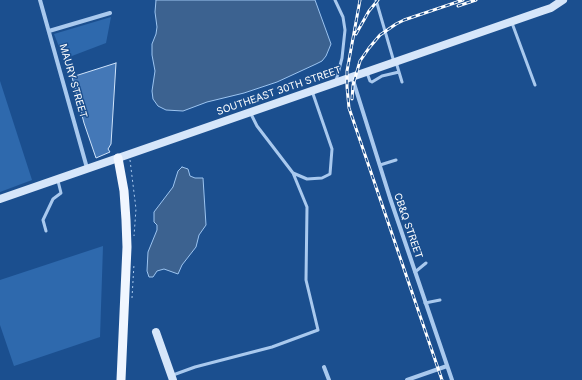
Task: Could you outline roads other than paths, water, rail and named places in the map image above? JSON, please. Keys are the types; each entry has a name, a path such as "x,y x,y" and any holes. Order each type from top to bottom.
{"main road":[{"name":"SOUTHEAST 30TH STREET","path":"0,199 551,8 563,0"},
{"path":"118,158 124,191 127,247 121,380"},
{"path":"156,332 172,378"}],"street":[{"name":"MAURY STREET","path":"40,0 87,168"},
{"path":"49,31 110,13"},
{"name":"CB&Q STREET","path":"352,77 425,303 452,380"},
{"path":"407,380 447,366"},
{"path":"324,367 329,380"}],"lane":[{"path":"336,0 343,17 345,30 342,58 336,82"},
{"path":"376,0 402,82"},
{"path":"511,21 535,85"},
{"path":"367,72 370,81 372,82 382,76 399,72"},
{"path":"293,173 307,179 322,178 330,174 332,149 312,91"},
{"path":"172,378 194,367 272,347 318,330 306,280 307,207 293,173 257,126 250,112"},
{"path":"380,165 396,160"},
{"path":"46,231 43,220 53,199 61,193 57,179"},
{"path":"415,272 426,263"},
{"path":"425,303 440,300"}],"railway":[{"path":"360,0 347,71 349,108 442,380"},
{"path":"356,34 369,11 378,0"},
{"path":"352,99 353,85 360,61 380,35 404,20 463,0"},
{"path":"458,6 476,0"}]}
